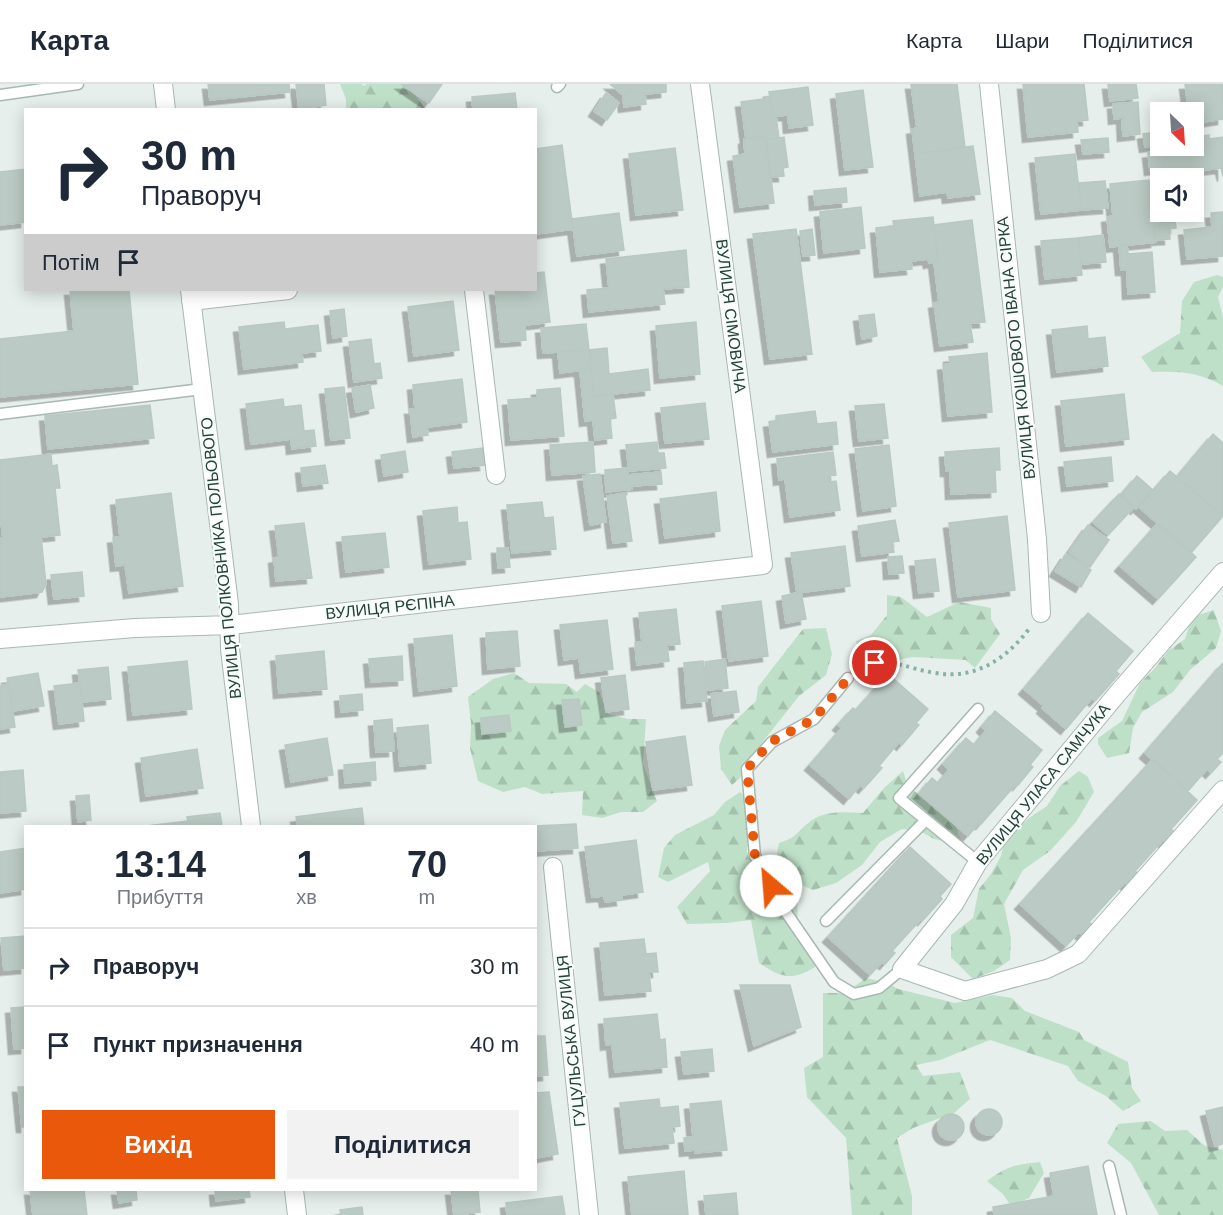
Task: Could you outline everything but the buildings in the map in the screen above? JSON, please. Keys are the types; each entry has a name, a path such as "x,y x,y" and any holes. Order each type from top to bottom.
{"street":[{"path":"163,84 166,108"},
{"name":"ВУЛИЦЯ СІМОВИЧА","path":"700,84 761,548"},
{"name":"ВУЛИЦЯ КОШОВОГО ІВАНА СІРКА","path":"989,84 1037,539 1041,613"},
{"path":"190,295 268,291"},
{"path":"474,291 496,476"},
{"name":"ВУЛИЦЯ ПОЛКОВНИКА ПОЛЬОВОГО","path":"190,295 231,625 230,649 251,825"},
{"name":"ВУЛИЦЯ РЄПІНА","path":"0,639 135,628 231,625 763,565 761,548"},
{"name":"ВУЛИЦЯ УЛАСА САМЧУКА","path":"902,969 954,904 978,862 1223,572"},
{"path":"902,969 965,991 1047,969 1078,954 1223,790"},
{"name":"ГУЦУЛЬСЬКА ВУЛИЦЯ","path":"553,867 589,1215"},
{"path":"294,1191 297,1215"}],"lane":[{"path":"0,95 78,84"},
{"path":"0,414 202,389"},
{"path":"848,678 814,719 771,742 747,769 755,856 779,902 834,982 854,994 879,988 902,969"},
{"path":"978,709 899,798 978,862"},
{"path":"826,921 926,820"},
{"path":"1109,1166 1121,1215"}],"path":[{"path":"848,678 856,669 875,663 904,664 936,673 967,675 991,664 1021,640 1041,613"}],"green space":[{"path":"340,84 362,84 363,86 367,84 406,84 425,108 346,108 346,99"},
{"path":"1217,275 1223,277 1223,287 1218,297 1223,317 1223,386 1189,373 1152,372 1141,357 1180,333 1182,301 1194,282"},
{"path":"887,595 901,597 927,617 959,602 991,608 991,619 1000,634 975,668 966,660 913,657 881,663 861,663 856,641 871,635 887,615"},
{"path":"1214,610 1221,631 1216,648 1190,670 1173,692 1142,712 1133,728 1129,753 1107,758 1098,744 1098,738 1122,721 1140,683 1168,651 1185,639 1192,617"},
{"path":"826,628 832,654 826,675 799,696 757,749 748,771 732,785 721,769 719,746 725,730 756,701 758,687 803,629"},
{"path":"514,673 529,683 566,684 577,692 585,684 599,692 608,714 628,719 646,719 643,764 657,801 643,812 621,812 602,818 582,815 583,791 542,794 525,787 503,792 478,781 470,748 471,723 468,697 493,679"},
{"path":"903,771 908,787 956,814 958,835 965,846 934,839 920,831 902,829 880,842 862,865 836,883 813,890 790,880 776,860 779,843 792,837 819,816 848,812 863,813 884,788"},
{"path":"1079,771 1088,777 1094,792 1076,822 1050,851 1023,870 1004,904 1011,938 1010,960 994,971 973,979 951,957 951,935 973,918 979,889 1001,856 1004,841 1029,818 1047,806 1060,786"},
{"path":"740,792 759,811 748,839 747,847 751,861 756,867 770,875 783,894 797,902 798,922 795,938 810,949 818,965 802,974 782,975 759,963 751,920 687,924 677,907 710,871 708,862 668,882 658,877 664,848 675,835 714,815 725,802"},
{"path":"866,978 888,983 898,989 955,1003 993,995 1012,998 1025,1011 1079,1032 1084,1040 1128,1062 1132,1088 1141,1101 1123,1111 1106,1096 1078,1081 1068,1066 990,1040 940,1060 916,1065 923,1076 960,1072 970,1099 954,1113 913,1128 897,1138 912,1196 912,1215 852,1215 846,1138 807,1097 804,1068 823,1057 823,993 845,993"},
{"path":"1151,1121 1165,1131 1187,1130 1205,1146 1223,1150 1223,1215 1159,1215 1131,1163 1107,1143 1118,1124"},
{"path":"1040,1162 1044,1173 1029,1198 1011,1206 1003,1194 987,1181 1012,1167"}],"route":[{"path":"771,886 755,856 747,769 771,742 814,719 856,669 875,663"}]}
